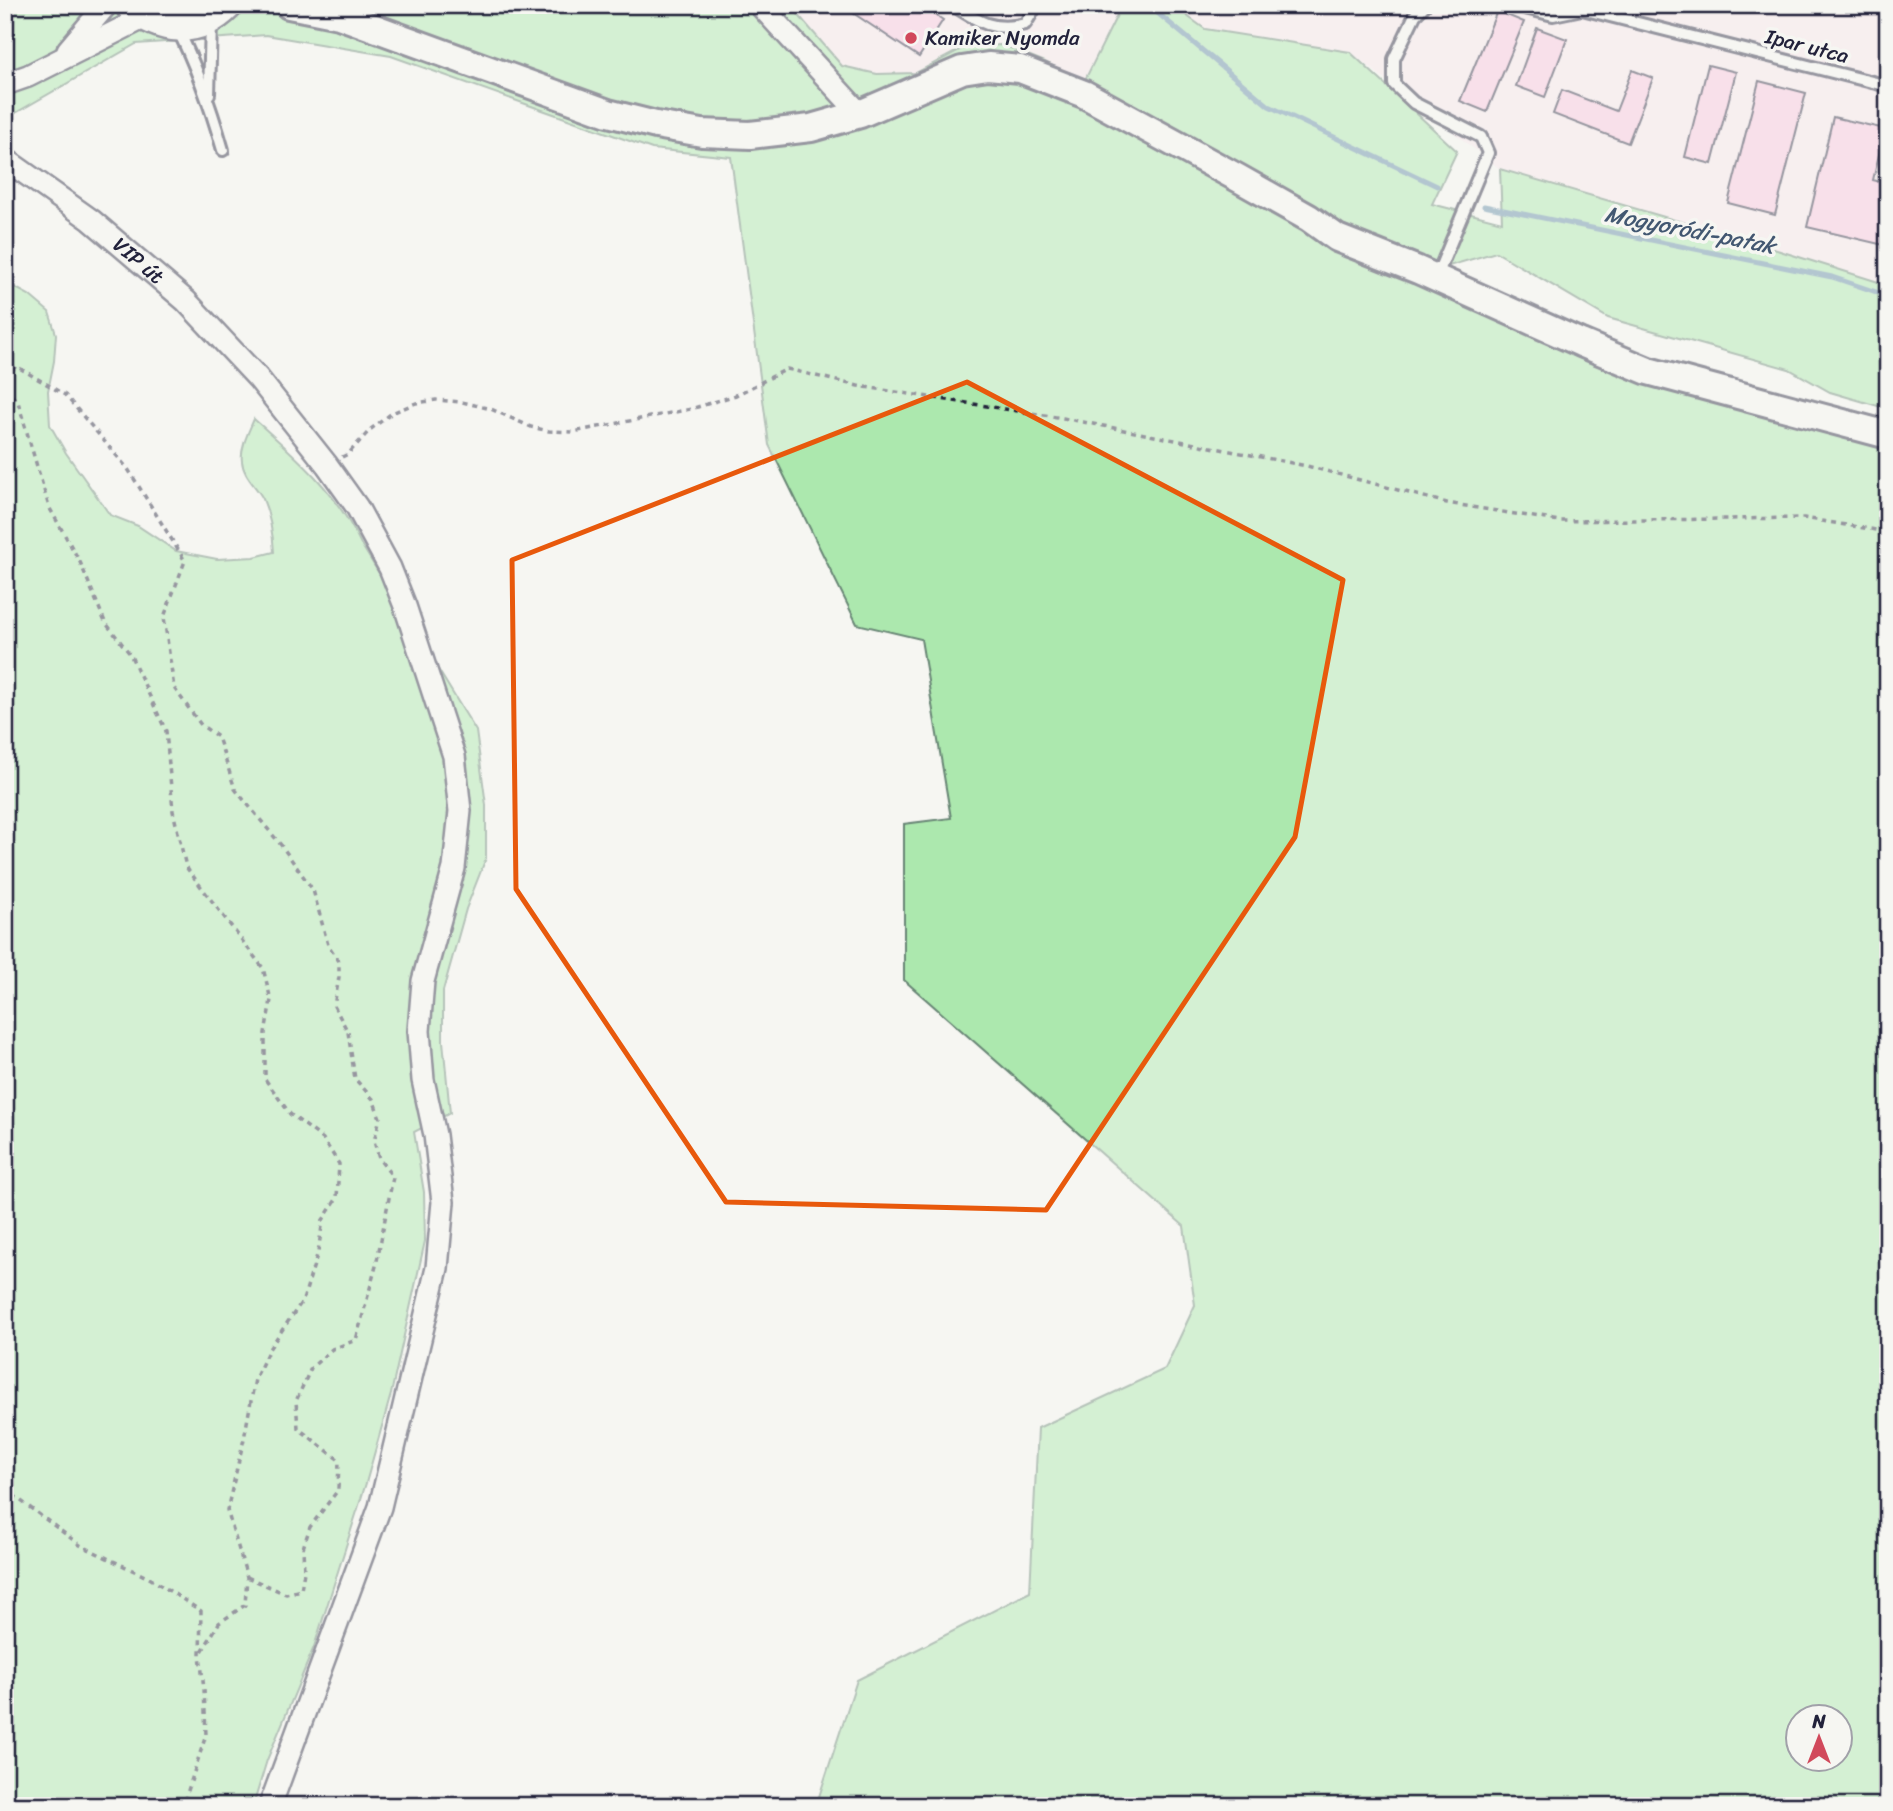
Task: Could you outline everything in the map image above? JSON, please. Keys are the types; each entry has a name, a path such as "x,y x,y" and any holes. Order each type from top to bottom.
{"main road":[{"path":"138,11 158,23 176,26 188,25 219,11"}],"street":[{"path":"62,57 106,5"},
{"path":"289,5 330,10 608,113 678,130 727,135 780,133 811,128 860,114 962,71 989,66 1020,69 1084,94 1309,218 1337,237 1648,371 1888,435"},
{"path":"760,5 860,114"},
{"path":"5,84 28,76 138,11"},
{"name":"VIP út","path":"5,159 91,220 139,259 203,318 258,378 327,465 377,541 405,606 454,755 460,811 454,868 424,981 419,1031 423,1080 435,1135 443,1202 437,1268 380,1507 270,1806"}],"lane":[{"path":"953,5 982,24 1008,28 1025,23 1033,11 1033,5"},
{"path":"1425,5 1415,15 1394,59 1394,85 1413,103 1481,137 1488,153 1436,278"},
{"name":"Ipar utca","path":"1513,5 1553,15 1582,9 1888,86"},
{"path":"209,101 219,11"},
{"path":"176,26 209,101 223,150"}],"path":[{"path":"5,377 16,366 65,395 128,469 185,561 164,617 174,688 201,725 218,737 236,789 313,890 328,945 339,961 334,1006 348,1032 355,1079 373,1099 380,1118 374,1141 379,1159 393,1177 376,1266 356,1340 332,1349 311,1368 296,1401 298,1428 339,1460 338,1490 310,1527 303,1548 304,1572 301,1590 286,1594 247,1577"},
{"path":"327,465 348,454 371,429 392,414 416,403 436,400 462,402 491,409 531,427 573,432 691,409 736,395 788,369 858,386 1063,418 1294,463 1447,503 1559,521 1804,518 1888,531"},
{"path":"5,389 18,402 49,507 80,562 105,622 130,654 166,731 173,811 186,867 263,968 271,1000 265,1033 265,1079 290,1114 323,1139 339,1164 337,1198 323,1220 318,1252 303,1300 270,1349 255,1379 228,1510 247,1577 244,1605 219,1623 200,1655"},
{"path":"5,1489 80,1545 151,1579 201,1611 200,1655 206,1735 183,1806"}],"highlighted area":[{"path":"967,382 1343,580 1295,837 1046,1210 726,1202 516,889 512,560"}],"shaded area":[{"path":"790,5 1111,5 1119,11 1084,82 1003,45 967,46 916,73 877,74 842,66"},
{"path":"1172,5 1888,5 1888,285 1500,169 1350,52 1205,29"}],"green space":[{"path":"5,5 790,5 842,66 877,74 916,73 967,46 1003,45 1084,82 1119,11 1111,5 1172,5 1205,29 1350,52 1457,151 1432,204 1502,222 1500,169 1888,285 1888,409 1830,392 1789,369 1608,318 1496,252 1428,272 1607,365 1888,422 1888,1806 816,1806 857,1680 1030,1592 1038,1428 1165,1369 1195,1305 1184,1226 904,980 904,824 951,818 921,639 857,624 769,445 731,157 652,149 391,56 266,35 136,44 12,115 5,115"},
{"path":"5,282 29,295 49,312 56,334 48,391 50,425 66,453 110,515 138,526 176,551 217,559 254,557 274,552 271,525 265,505 245,472 242,461 244,445 254,419 300,461 340,507 476,731 486,805 486,858 466,909 443,991 443,1041 450,1113 414,1132 424,1192 425,1241 391,1394 366,1483 314,1647 267,1760 253,1806 5,1806"}],"building":[{"name":"Kamiker Nyomda","path":"841,5 921,5 943,20 919,57"},
{"path":"1497,11 1524,22 1487,112 1460,101"},
{"path":"1537,28 1567,39 1545,97 1516,86"},
{"path":"1708,65 1736,72 1712,164 1685,157"},
{"path":"1632,70 1653,78 1628,143 1553,114 1562,90 1616,111"},
{"path":"1759,81 1806,93 1775,215 1728,203"},
{"path":"1833,117 1885,129 1873,180 1888,184 1888,246 1807,227"}],"waterway":[{"name":"Mogyoródi-patak","path":"1148,5 1269,106 1437,186"},
{"name":"Mogyoródi-patak","path":"1484,206 1832,277 1888,296"}],"place":[{"name":"Kamiker Nyomda","path":"911,38"}]}
